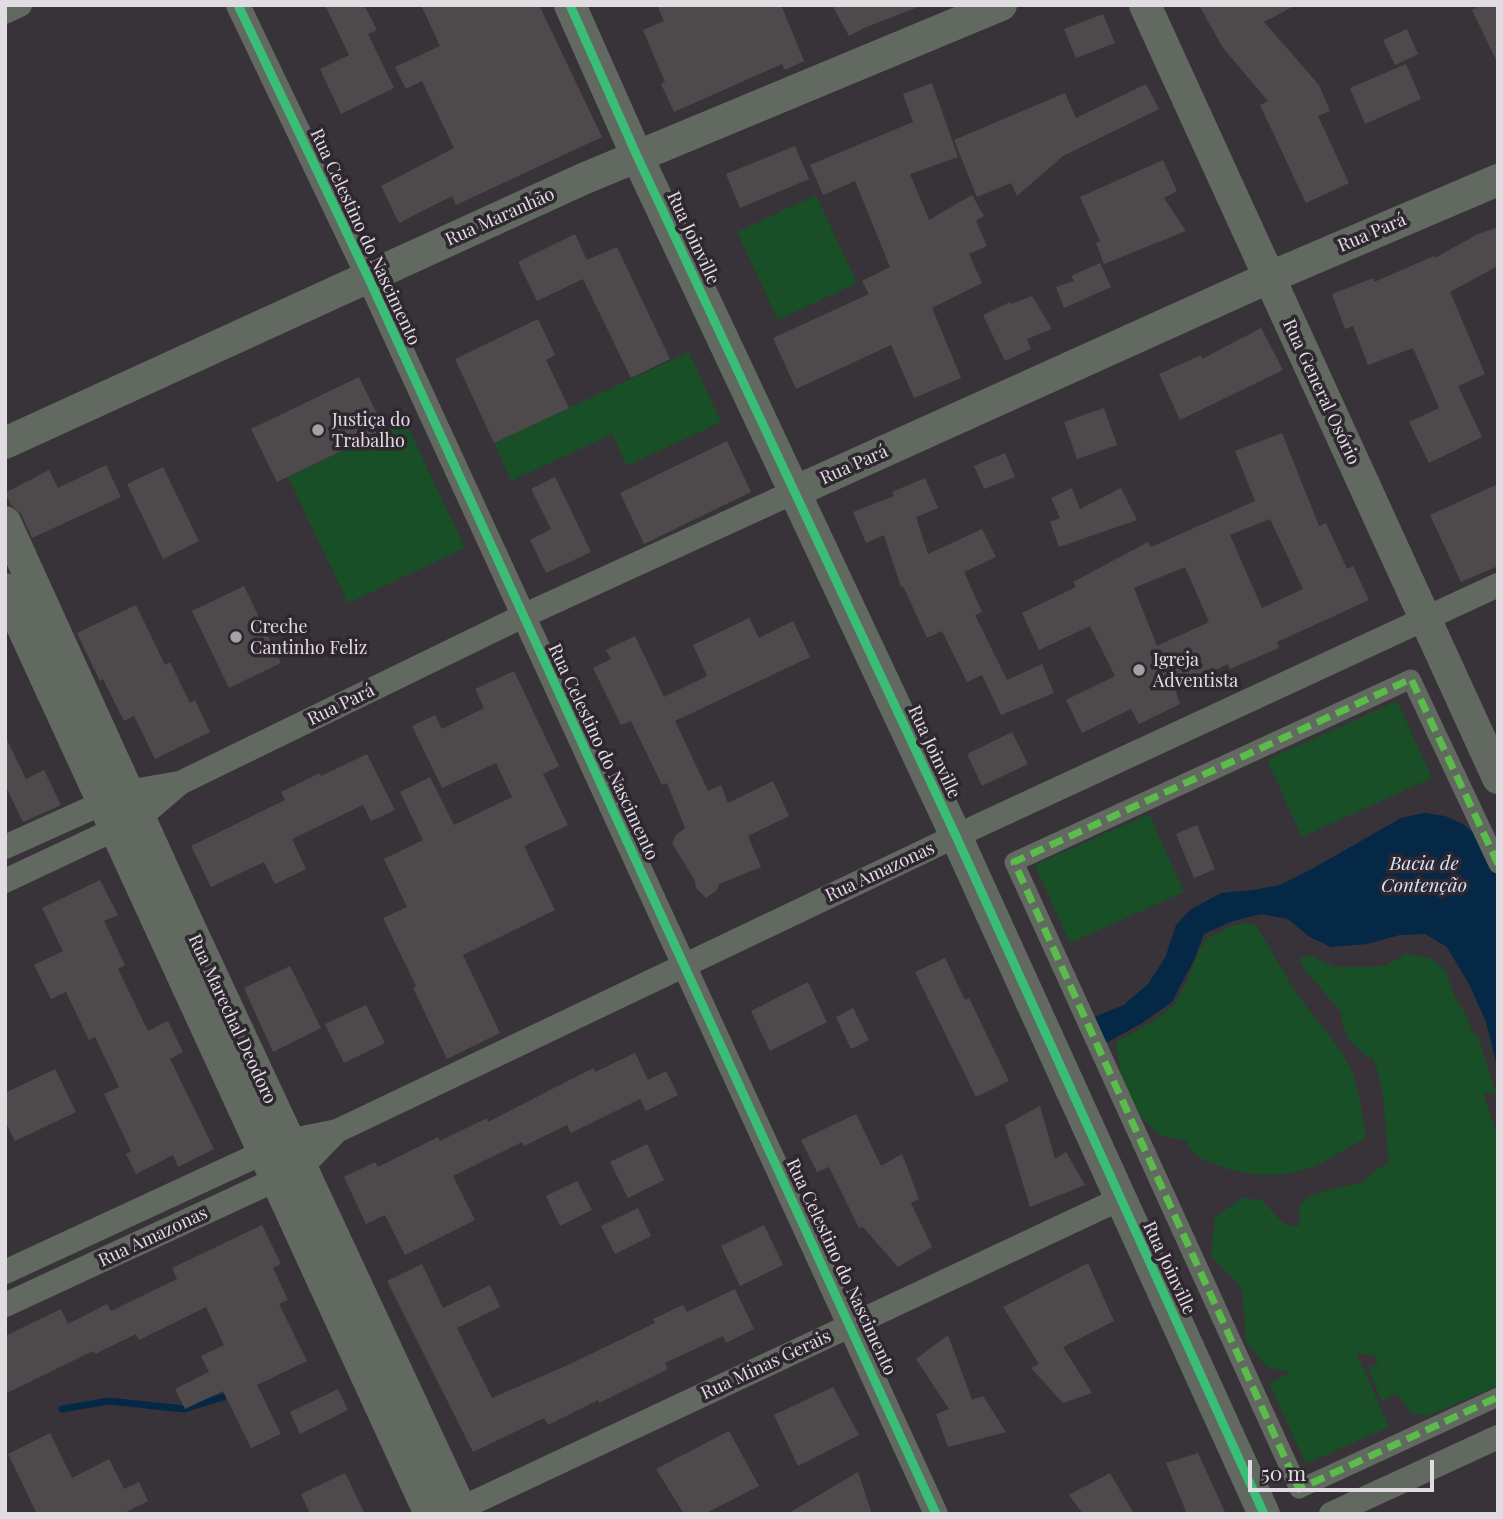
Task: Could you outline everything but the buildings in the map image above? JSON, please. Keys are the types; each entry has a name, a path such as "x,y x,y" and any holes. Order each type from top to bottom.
{"street":[{"path":"5,12 20,5"},
{"name":"Rua Celestino do Nascimento","path":"238,5 368,277 936,1514"},
{"name":"Rua Joinville","path":"570,5 637,156 956,836 1264,1514"},
{"name":"Rua Maranhão","path":"5,443 637,156 1001,5"},
{"name":"Rua General Osório","path":"1145,5 1498,778"},
{"name":"Rua Pará","path":"5,881 121,810 523,616 1268,278 1498,180"},
{"name":"Rua Marechal Deodoro","path":"5,522 15,588 60,677 385,1383 458,1512"},
{"name":"Rua Amazonas","path":"5,1305 150,1238 282,1160 337,1131 956,836 1498,585"},
{"path":"1498,864 1411,679 1014,862 1299,1489 1498,1397"},
{"name":"Rua Pará","path":"5,847 121,810"},
{"name":"Rua Amazonas","path":"5,1272 139,1210 282,1160"},
{"name":"Rua Minas Gerais","path":"458,1512 1120,1199"},
{"path":"139,1210 150,1238"},
{"path":"48,1252 61,1279"},
{"name":"Rua Marechal Deodoro","path":"385,1383 430,1514"},
{"path":"1331,1514 1498,1437"}],"green space":[{"path":"816,195 857,283 778,320 737,232"},
{"path":"689,352 721,422 627,466 612,434 511,481 494,443"},
{"path":"405,421 465,548 348,603 288,477"},
{"path":"1397,701 1432,778 1302,837 1267,760"},
{"path":"1149,814 1184,892 1070,943 1035,865"},
{"path":"1246,923 1256,925 1296,993 1341,1051 1353,1074 1360,1101 1366,1138 1316,1166 1287,1174 1260,1175 1231,1170 1202,1159 1189,1149 1187,1141 1159,1135 1143,1119 1127,1092 1120,1069 1116,1042 1152,1022 1175,1004 1199,950 1208,938 1231,926"},
{"path":"1406,954 1430,958 1446,971 1454,996 1465,1013 1474,1036 1477,1034 1497,1095 1486,1091 1484,1097 1498,1137 1498,1386 1427,1416 1411,1413 1397,1394 1382,1401 1368,1368 1378,1364 1375,1356 1356,1352 1389,1427 1306,1464 1269,1383 1291,1373 1267,1367 1246,1342 1240,1285 1211,1256 1215,1217 1243,1198 1261,1200 1285,1225 1300,1226 1299,1207 1306,1198 1363,1182 1389,1163 1383,1095 1377,1068 1372,1057 1367,1057 1348,1038 1341,1019 1342,1013 1304,969 1299,959 1309,955 1335,967 1367,967 1384,966"}],"water":[{"name":"Bacia de Contenção","path":"1425,813 1445,816 1463,824 1481,839 1498,873 1498,1070 1486,1022 1470,986 1447,947 1425,934 1400,935 1367,944 1331,947 1310,937 1288,919 1261,914 1233,921 1204,934 1172,1002 1101,1046 1089,1019 1124,1005 1148,984 1165,958 1176,925 1190,910 1221,893 1280,885 1401,818"}],"waterway":[{"path":"62,1409 109,1401 184,1409 223,1397"}],"marked path":[{"path":"1498,864 1411,679 1014,862 1299,1489 1498,1397"}],"cycle path":[{"path":"238,5 368,277 936,1514"},
{"path":"570,5 637,156 956,836 1264,1514"}],"place":[{"name":"Justiça do Trabalho","path":"318,430"},
{"name":"Creche Cantinho Feliz","path":"236,637"},
{"name":"Igreja Adventista","path":"1139,670"}]}
